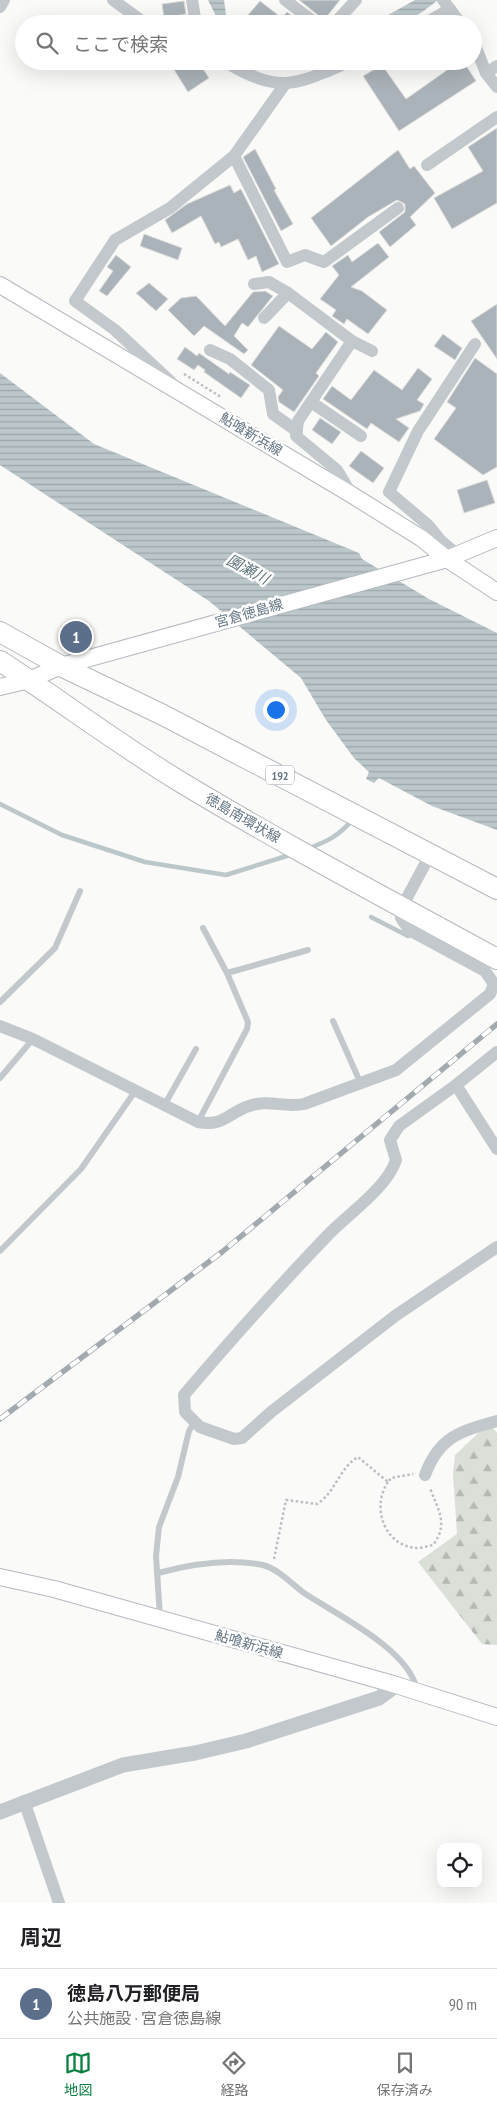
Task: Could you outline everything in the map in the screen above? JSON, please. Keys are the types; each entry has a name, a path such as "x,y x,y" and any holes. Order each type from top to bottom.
{"highway":[{"name":"192","path":"0,632 61,666 163,715 497,888"},
{"name":"徳島南環状線","path":"0,661 140,756 348,878 497,959"}],"main road":[{"name":"鮎喰新浜線","path":"7,289 352,495 421,538 445,558 497,592"},
{"name":"宮倉徳島線","path":"0,687 29,680 61,666 445,558 497,538"},
{"name":"鮎喰新浜線","path":"0,1577 54,1588 393,1684 497,1716"}],"street":[{"path":"0,7 4,0"},
{"path":"112,0 133,15"},
{"path":"192,0 194,15"},
{"path":"284,0 305,15"},
{"path":"342,15 355,0"},
{"path":"435,15 447,5"},
{"path":"482,54 492,69 497,87"},
{"path":"238,70 248,76 285,84 300,82 329,70"},
{"path":"183,394 116,330 75,301 115,240 170,208 203,184 234,156 285,84"},
{"path":"427,165 497,117"},
{"path":"234,156 286,262 305,255 324,262 398,208"},
{"path":"0,278 7,289"},
{"path":"254,284 269,282 352,341 372,351"},
{"path":"264,318 288,294"},
{"path":"352,341 298,421 296,436 337,470 352,495"},
{"path":"445,558 442,542 428,525 388,492 418,431 475,344"},
{"path":"210,350 230,359 269,390 273,414 297,431"},
{"path":"311,402 361,436"},
{"path":"0,1026 33,1039 198,1122 213,1125 248,1106 264,1102 292,1107 396,1070 490,994 494,984 485,971 409,930 401,918 402,907 431,853"},
{"path":"497,1052 456,1086 399,1126 390,1140 396,1160 387,1178 329,1234 256,1311 184,1395 185,1412 194,1423 234,1439 242,1438 271,1412 395,1316 497,1247"},
{"path":"456,1086 497,1149"},
{"path":"425,1475 432,1457 445,1442 467,1429 497,1421"},
{"path":"0,1812 24,1801 123,1764 195,1753 246,1741 379,1698 390,1690 393,1684"},
{"path":"24,1801 59,1903"}],"lane":[{"path":"0,1002 54,948 80,891"},
{"path":"198,1122 247,1029 248,1022 227,973 203,928"},
{"path":"227,973 308,950"},
{"path":"333,1021 361,1084"},
{"path":"0,1078 33,1039"},
{"path":"165,1104 196,1049"},
{"path":"0,1251 81,1168 136,1090"},
{"path":"160,1619 156,1550 159,1527 178,1478 190,1431 194,1423"},
{"path":"158,1573 186,1566 237,1562 272,1568 305,1593 336,1612 397,1658 414,1677 417,1692"}],"path":[{"path":"272,1568 286,1500 317,1504 326,1498 347,1463 358,1457 388,1482"},
{"path":"413,1474 425,1475 442,1520 440,1536 433,1545 417,1548 403,1544 388,1532 381,1520 380,1505 388,1482 392,1478 413,1474"}],"green space":[{"path":"489,1423 497,1433 497,1645 482,1644 418,1562 457,1534 453,1474 455,1455"}],"water":[{"path":"208,0 224,0 226,15 216,15"},
{"path":"415,0 438,0 418,15 388,15"},
{"name":"園瀬川","path":"0,373 94,444 359,553 362,559 429,599 497,633 497,830 432,806 379,778 374,783 366,779 369,772 354,758 326,720 301,678 209,601 0,465"}],"building":[{"path":"299,0 340,0 328,15 318,15"},
{"path":"184,1 186,14 164,15 162,4"},
{"path":"260,1 278,15 248,15"},
{"path":"174,70 204,70 209,78 188,92"},
{"path":"373,70 386,70 406,99 447,70 469,70 476,81 399,131 363,76"},
{"path":"497,128 497,203 452,229 434,198 483,171 468,147"},
{"path":"255,149 276,189 274,190 293,224 281,231 243,157"},
{"path":"398,150 410,169 414,166 435,193 410,217 416,225 390,247 379,232 405,212 405,204 397,200 368,217 331,246 311,218"},
{"path":"230,185 234,193 241,189 279,264 262,272 256,256 248,260 238,239 221,247 219,242 215,244 201,216 172,233 165,220 187,204"},
{"path":"144,234 182,248 178,260 140,246"},
{"path":"378,243 389,257 351,287 362,291 387,310 368,334 347,319 344,324 332,316 336,310 320,299 339,275 332,266 348,255 352,262"},
{"path":"116,255 131,267 107,296 99,291 113,271 107,267"},
{"path":"149,283 168,299 156,311 136,293"},
{"path":"265,291 273,296 248,327 242,323 234,336 248,350 244,354 204,326 194,336 168,310 181,298 196,296 225,326 253,292"},
{"path":"497,304 497,359 471,321"},
{"path":"279,326 312,349 326,332 338,342 316,373 319,376 294,412 279,402 278,397 283,390 251,365"},
{"path":"443,334 462,348 455,360 434,346"},
{"path":"185,347 197,356 199,353 229,374 230,372 250,385 241,398 204,372 205,370 198,365 194,370 177,359"},
{"path":"475,358 497,374 497,467 483,475 434,439 456,408 447,402"},
{"path":"418,368 432,379 417,400 424,404 420,411 396,419 409,428 399,442 371,423 367,429 323,399 332,386 351,400 374,370 402,390"},
{"path":"320,418 341,432 332,444 312,430"},
{"path":"361,451 384,468 373,483 349,466"},
{"path":"487,480 495,503 464,513 457,490"}],"waterway":[{"path":"0,804 62,835 145,862 226,875 293,854"},
{"path":"307,849 332,838 352,820"},
{"path":"371,917 408,936"}],"railway":[{"path":"0,1419 222,1252 497,1024"}],"place":[{"name":"徳島八万郵便局","path":"76,637"}]}
